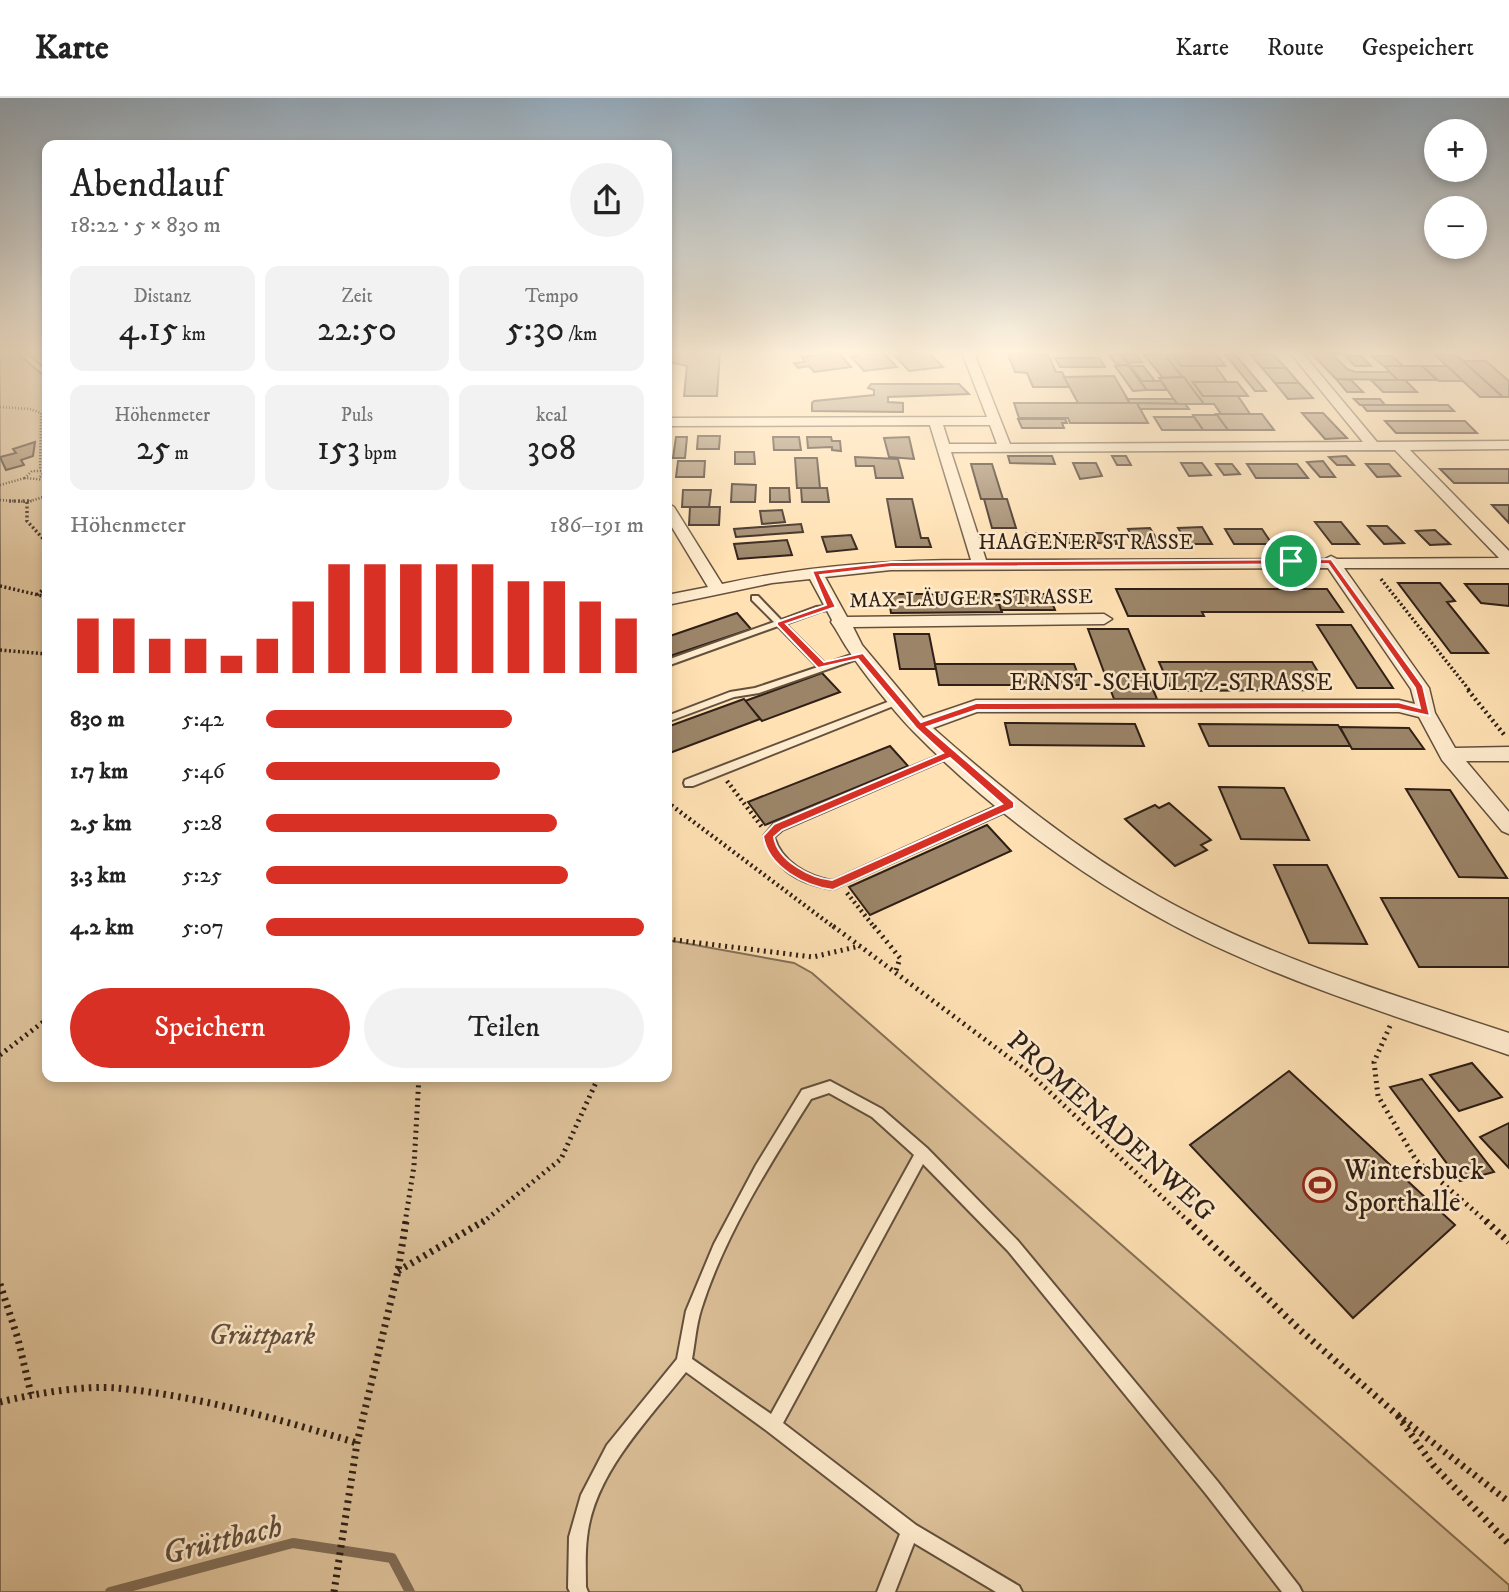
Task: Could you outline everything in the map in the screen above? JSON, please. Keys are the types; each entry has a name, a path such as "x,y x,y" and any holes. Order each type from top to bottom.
{"street":[{"path":"1351,420 1373,445"},
{"path":"672,422 994,421 1005,448"},
{"path":"936,422 980,564"},
{"path":"1398,445 1509,561"},
{"path":"943,447 1509,445"},
{"path":"672,515 717,588"},
{"path":"1331,561 1420,688 1426,713 1449,755 1509,827"},
{"name":"HAAGENER STRASSE","path":"672,599 717,588 891,565 1509,561"},
{"path":"815,573 835,615 860,655 919,726 1010,805 1058,842 1159,907 1206,931 1290,967 1398,1008 1509,1044"},
{"name":"MAX-LÄUGER-STRASSE","path":"835,615 1104,619"},
{"name":"ERNST-SCHULTZ-STRASSE","path":"919,726 976,706 1398,706 1426,713"},
{"path":"1449,755 1509,754"}],"lane":[{"path":"755,598 822,666"},
{"path":"672,661 819,609 835,615"},
{"path":"672,717 860,655"},
{"path":"689,783 898,701"},
{"path":"950,754 778,827 769,836 770,845 782,862 816,883 833,885 1010,805"},
{"path":"579,1592 578,1538 587,1501 613,1451 684,1362 695,1305 734,1220 776,1143 807,1094 831,1087 877,1113 922,1153 1013,1245 1212,1488 1293,1592"},
{"path":"773,1424 922,1153"},
{"path":"684,1362 773,1424 910,1531 1013,1592"},
{"path":"886,1592 910,1531"}],"path":[{"path":"41,440 38,461 42,468"},
{"path":"38,461 42,461"},
{"path":"25,478 32,471 42,471"},
{"path":"0,485 40,477 42,474"},
{"path":"0,500 27,502 42,498"},
{"path":"27,502 24,513 28,525 42,538"},
{"path":"1368,562 1509,740"},
{"path":"0,586 42,596"},
{"path":"37,595 42,590"},
{"path":"0,650 42,654"},
{"path":"719,771 769,836"},
{"name":"PROMENADENWEG","path":"672,806 1027,1071 1120,1155 1300,1330 1395,1413 1509,1502"},
{"path":"838,882 900,958 896,971"},
{"path":"672,941 813,957 860,946"},
{"path":"1398,1008 1374,1062 1378,1096 1416,1160 1509,1242"},
{"path":"0,1055 42,1022"},
{"path":"334,1592 347,1525 358,1443 398,1272 414,1166 419,1082"},
{"path":"398,1272 476,1228 561,1159 596,1082"},
{"path":"0,1284 19,1339 31,1394"},
{"path":"0,1402 31,1394 116,1388 256,1412 358,1443"},
{"path":"1395,1413 1433,1465 1509,1544"}],"green space":[{"name":"Grüttpark","path":"0,420 42,420 42,1082 672,1082 672,941 794,963 812,973 1509,1585 1509,1592 0,1592"}],"building":[{"path":"1018,420 1065,420 1067,423 1062,423 1064,428 1022,428"},
{"path":"1069,420 1146,420 1148,423 1070,423"},
{"path":"1156,420 1196,420 1203,430 1162,430"},
{"path":"1196,420 1220,420 1228,430 1203,430"},
{"path":"1220,420 1266,420 1274,430 1227,430"},
{"path":"1308,420 1329,420 1347,438 1325,439"},
{"path":"1385,421 1465,421 1477,433 1396,433"},
{"path":"698,436 720,436 719,449 697,449"},
{"path":"676,437 687,437 685,458 673,458"},
{"path":"773,437 799,437 801,450 774,450"},
{"path":"807,437 831,437 832,441 840,441 841,451 832,450 832,447 808,448"},
{"path":"909,437 914,459 889,457 884,438"},
{"path":"35,442 33,456 21,460 24,465 6,470 0,457 16,453 13,449"},
{"path":"735,452 754,452 755,464 735,464"},
{"path":"1008,456 1052,456 1055,464 1010,463"},
{"path":"1112,456 1126,456 1131,465 1117,465"},
{"path":"1346,456 1354,465 1337,465 1329,457"},
{"path":"855,457 898,459 903,478 876,478 874,466 856,466"},
{"path":"795,458 817,458 820,488 797,488"},
{"path":"678,461 705,461 704,477 676,477"},
{"path":"1323,461 1335,477 1320,477 1307,462"},
{"path":"1073,463 1096,463 1102,476 1080,479"},
{"path":"1181,463 1202,463 1211,475 1189,476"},
{"path":"971,464 992,464 1003,499 981,499"},
{"path":"1216,464 1232,464 1240,474 1224,475"},
{"path":"1247,464 1297,464 1308,478 1256,478"},
{"path":"1366,464 1389,464 1400,476 1377,477"},
{"path":"1440,469 1509,469 1509,483 1454,483"},
{"path":"732,484 756,485 755,502 731,502"},
{"path":"770,488 789,488 790,502 770,502"},
{"path":"801,488 827,488 829,502 802,502"},
{"path":"683,490 711,490 709,507 682,507"},
{"path":"887,499 912,499 921,538 928,538 931,547 896,547"},
{"path":"984,499 1007,499 1016,528 992,528"},
{"path":"1492,505 1509,505 1509,523"},
{"path":"690,507 720,507 719,525 689,525"},
{"path":"782,510 785,522 762,524 760,511"},
{"path":"1315,522 1341,522 1359,544 1332,544"},
{"path":"801,524 803,532 736,537 734,529"},
{"path":"1368,526 1387,526 1404,543 1384,544"},
{"path":"1202,527 1212,544 1188,544 1178,528"},
{"path":"1150,528 1159,543 1136,544 1128,529"},
{"path":"1225,529 1262,529 1272,544 1234,544"},
{"path":"1435,530 1450,544 1430,545 1416,531"},
{"path":"1027,533 1046,533 1050,543 1031,543"},
{"path":"1060,533 1080,533 1084,543 1064,543"},
{"path":"1094,533 1113,533 1117,544 1098,543"},
{"path":"851,535 857,549 827,552 822,537"},
{"path":"787,540 792,555 738,559 734,544"},
{"path":"1398,583 1440,583 1455,601 1447,602 1488,653 1451,653"},
{"path":"1465,584 1509,584 1509,606 1481,603"},
{"path":"1116,589 1327,589 1343,612 1202,612 1204,616 1128,616"},
{"path":"888,594 996,594 1002,612 891,613"},
{"path":"996,594 1049,594 1055,610 1001,610"},
{"path":"737,613 751,629 672,655 672,635"},
{"path":"1317,625 1351,625 1393,688 1357,688"},
{"path":"1088,629 1128,629 1157,699 1114,699"},
{"path":"894,634 929,634 936,669 900,669"},
{"path":"1159,662 1312,662 1329,690 1172,691"},
{"path":"935,664 1074,664 1082,685 939,685"},
{"path":"822,673 840,692 762,721 745,701"},
{"path":"744,699 760,719 672,752 672,725"},
{"path":"1005,723 1135,724 1144,746 1010,745"},
{"path":"1199,724 1338,725 1351,746 1209,746"},
{"path":"1340,727 1409,728 1424,749 1352,749"},
{"path":"890,746 908,766 765,825 748,802"},
{"path":"1219,787 1284,788 1309,840 1241,839"},
{"path":"1406,789 1450,790 1507,878 1459,877"},
{"path":"1169,803 1211,840 1201,845 1207,850 1175,866 1125,819 1155,805 1159,808"},
{"path":"987,825 1011,851 870,915 849,887"},
{"path":"1274,865 1327,865 1367,944 1309,943"},
{"path":"1381,898 1509,898 1509,967 1419,967"},
{"path":"1472,1063 1502,1097 1459,1111 1430,1075"},
{"name":"Wintersbuck Sporthalle","path":"1289,1071 1455,1225 1353,1318 1190,1145"},
{"path":"1422,1079 1494,1172 1460,1181 1390,1087"},
{"path":"1509,1123 1509,1168 1480,1137"}],"waterway":[{"name":"Grüttbach","path":"110,1592 293,1543 392,1558 410,1592"}],"place":[{"name":"Wintersbuck Sporthalle","path":"1320,1185"}],"route":[{"path":"1291,561 891,565 815,573 832,607 819,609 780,624 822,666 860,655 919,726 1010,805 833,885 816,883 782,862 770,845 769,836 778,827 950,754 919,726 976,706 1398,706 1426,713 1420,688 1331,561 1291,561"}]}
